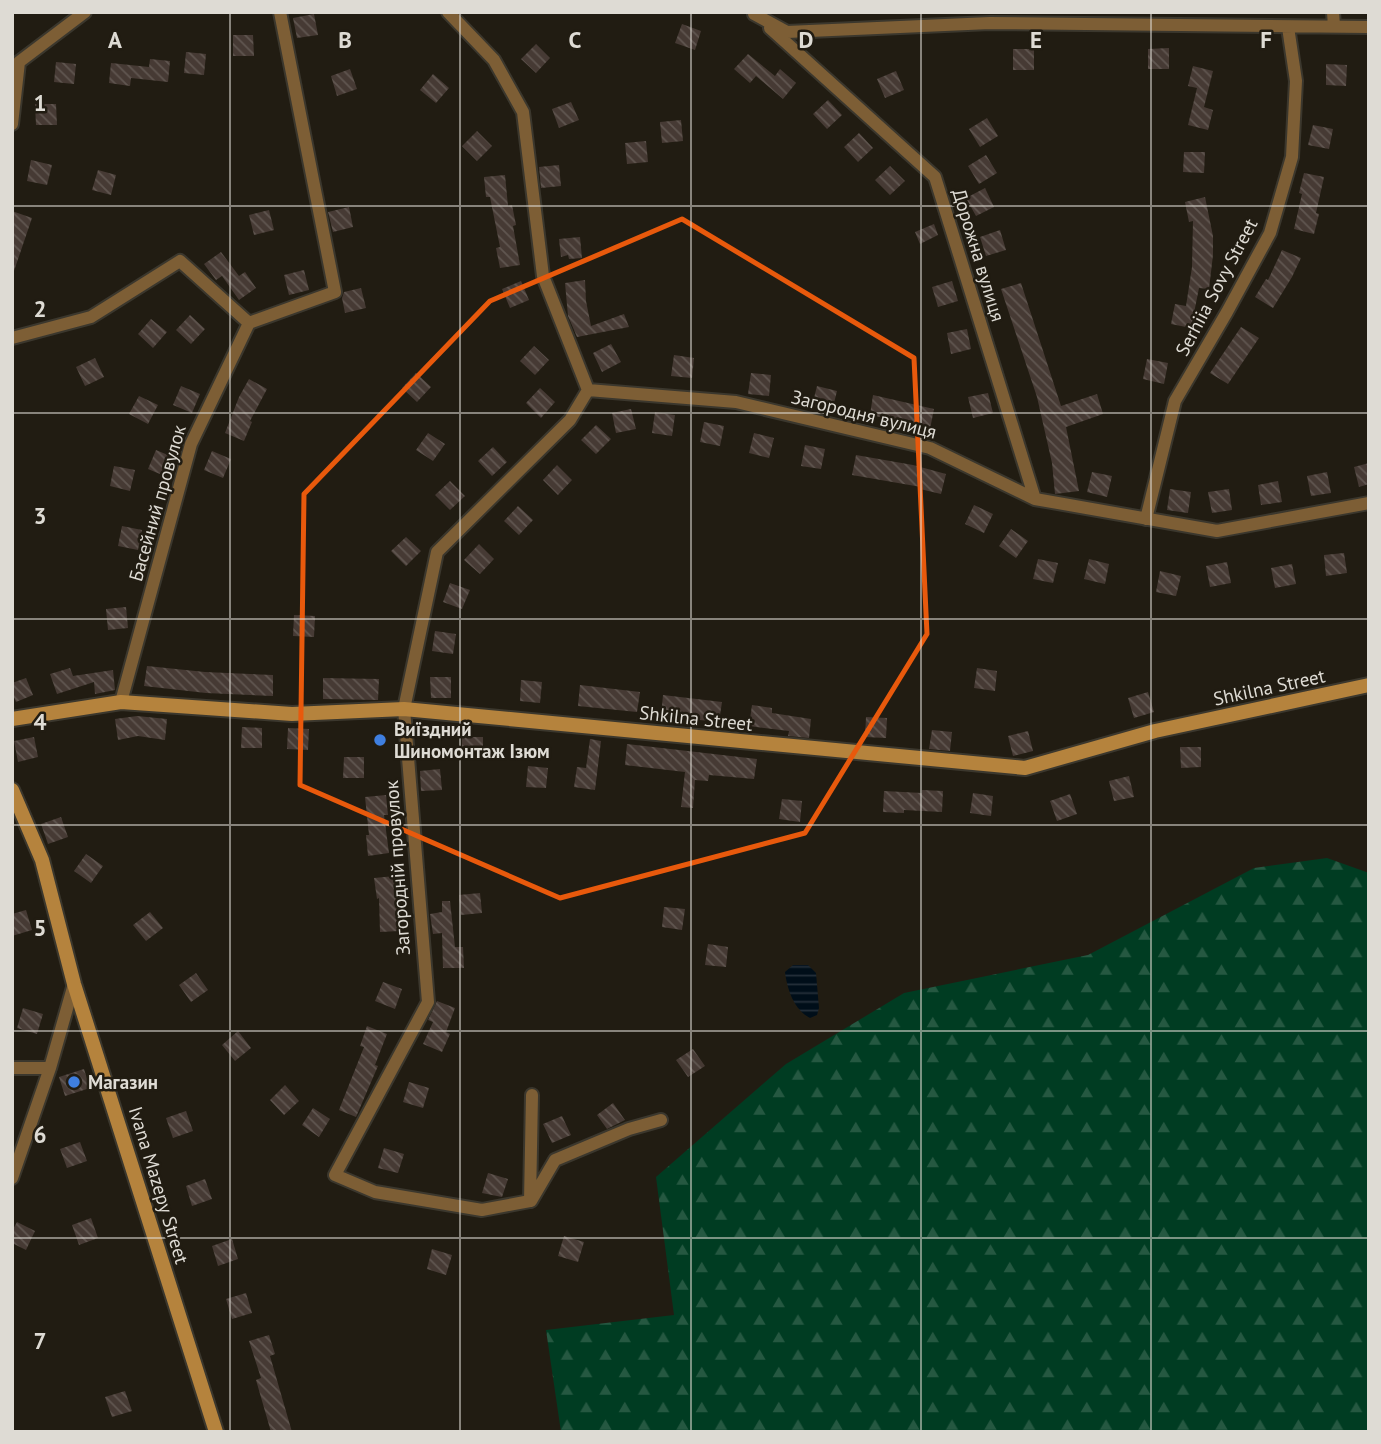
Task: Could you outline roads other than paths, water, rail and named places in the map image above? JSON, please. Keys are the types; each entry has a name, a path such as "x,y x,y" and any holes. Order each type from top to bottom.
{"street":[{"path":"12,124 16,60 85,12"},
{"path":"12,338 91,317 180,261 249,323 335,292 280,12"},
{"path":"448,12 494,60 523,112 543,276 587,390"},
{"path":"1333,12 1334,26"},
{"path":"754,13 787,32 990,23 1369,27"},
{"name":"Дорожна вулиця","path":"754,13 935,177 1035,499"},
{"name":"Serhiia Sovy Street","path":"1146,519 1175,401 1270,233 1292,157 1297,81 1288,27"},
{"name":"Басейний провулок","path":"121,702 191,444 249,323"},
{"name":"Загородня вулиця","path":"587,390 736,402 930,447 1035,499 1217,531 1369,503"},
{"name":"Загородній провулок","path":"530,1201 482,1210 375,1192 335,1175 428,1002 404,709 437,552 570,420 587,390"},
{"name":"Shkilna Street","path":"12,719 121,702 292,714 404,709 1025,768 1155,731 1369,685"},
{"name":"Ivana Mazepy Street","path":"12,790 42,860 74,984 216,1432"},
{"path":"12,1178 50,1068 74,984"},
{"path":"12,1069 50,1068"},
{"path":"530,1201 532,1095"},
{"path":"530,1201 555,1160 629,1129 661,1120"}],"water":[{"path":"793,965 808,965 816,973 819,1008 817,1015 810,1018 800,1010 790,992 785,972"}],"place":[{"name":"Виїздний Шиномонтаж Ізюм","path":"380,740"},
{"name":"Магазин","path":"74,1082"}]}
